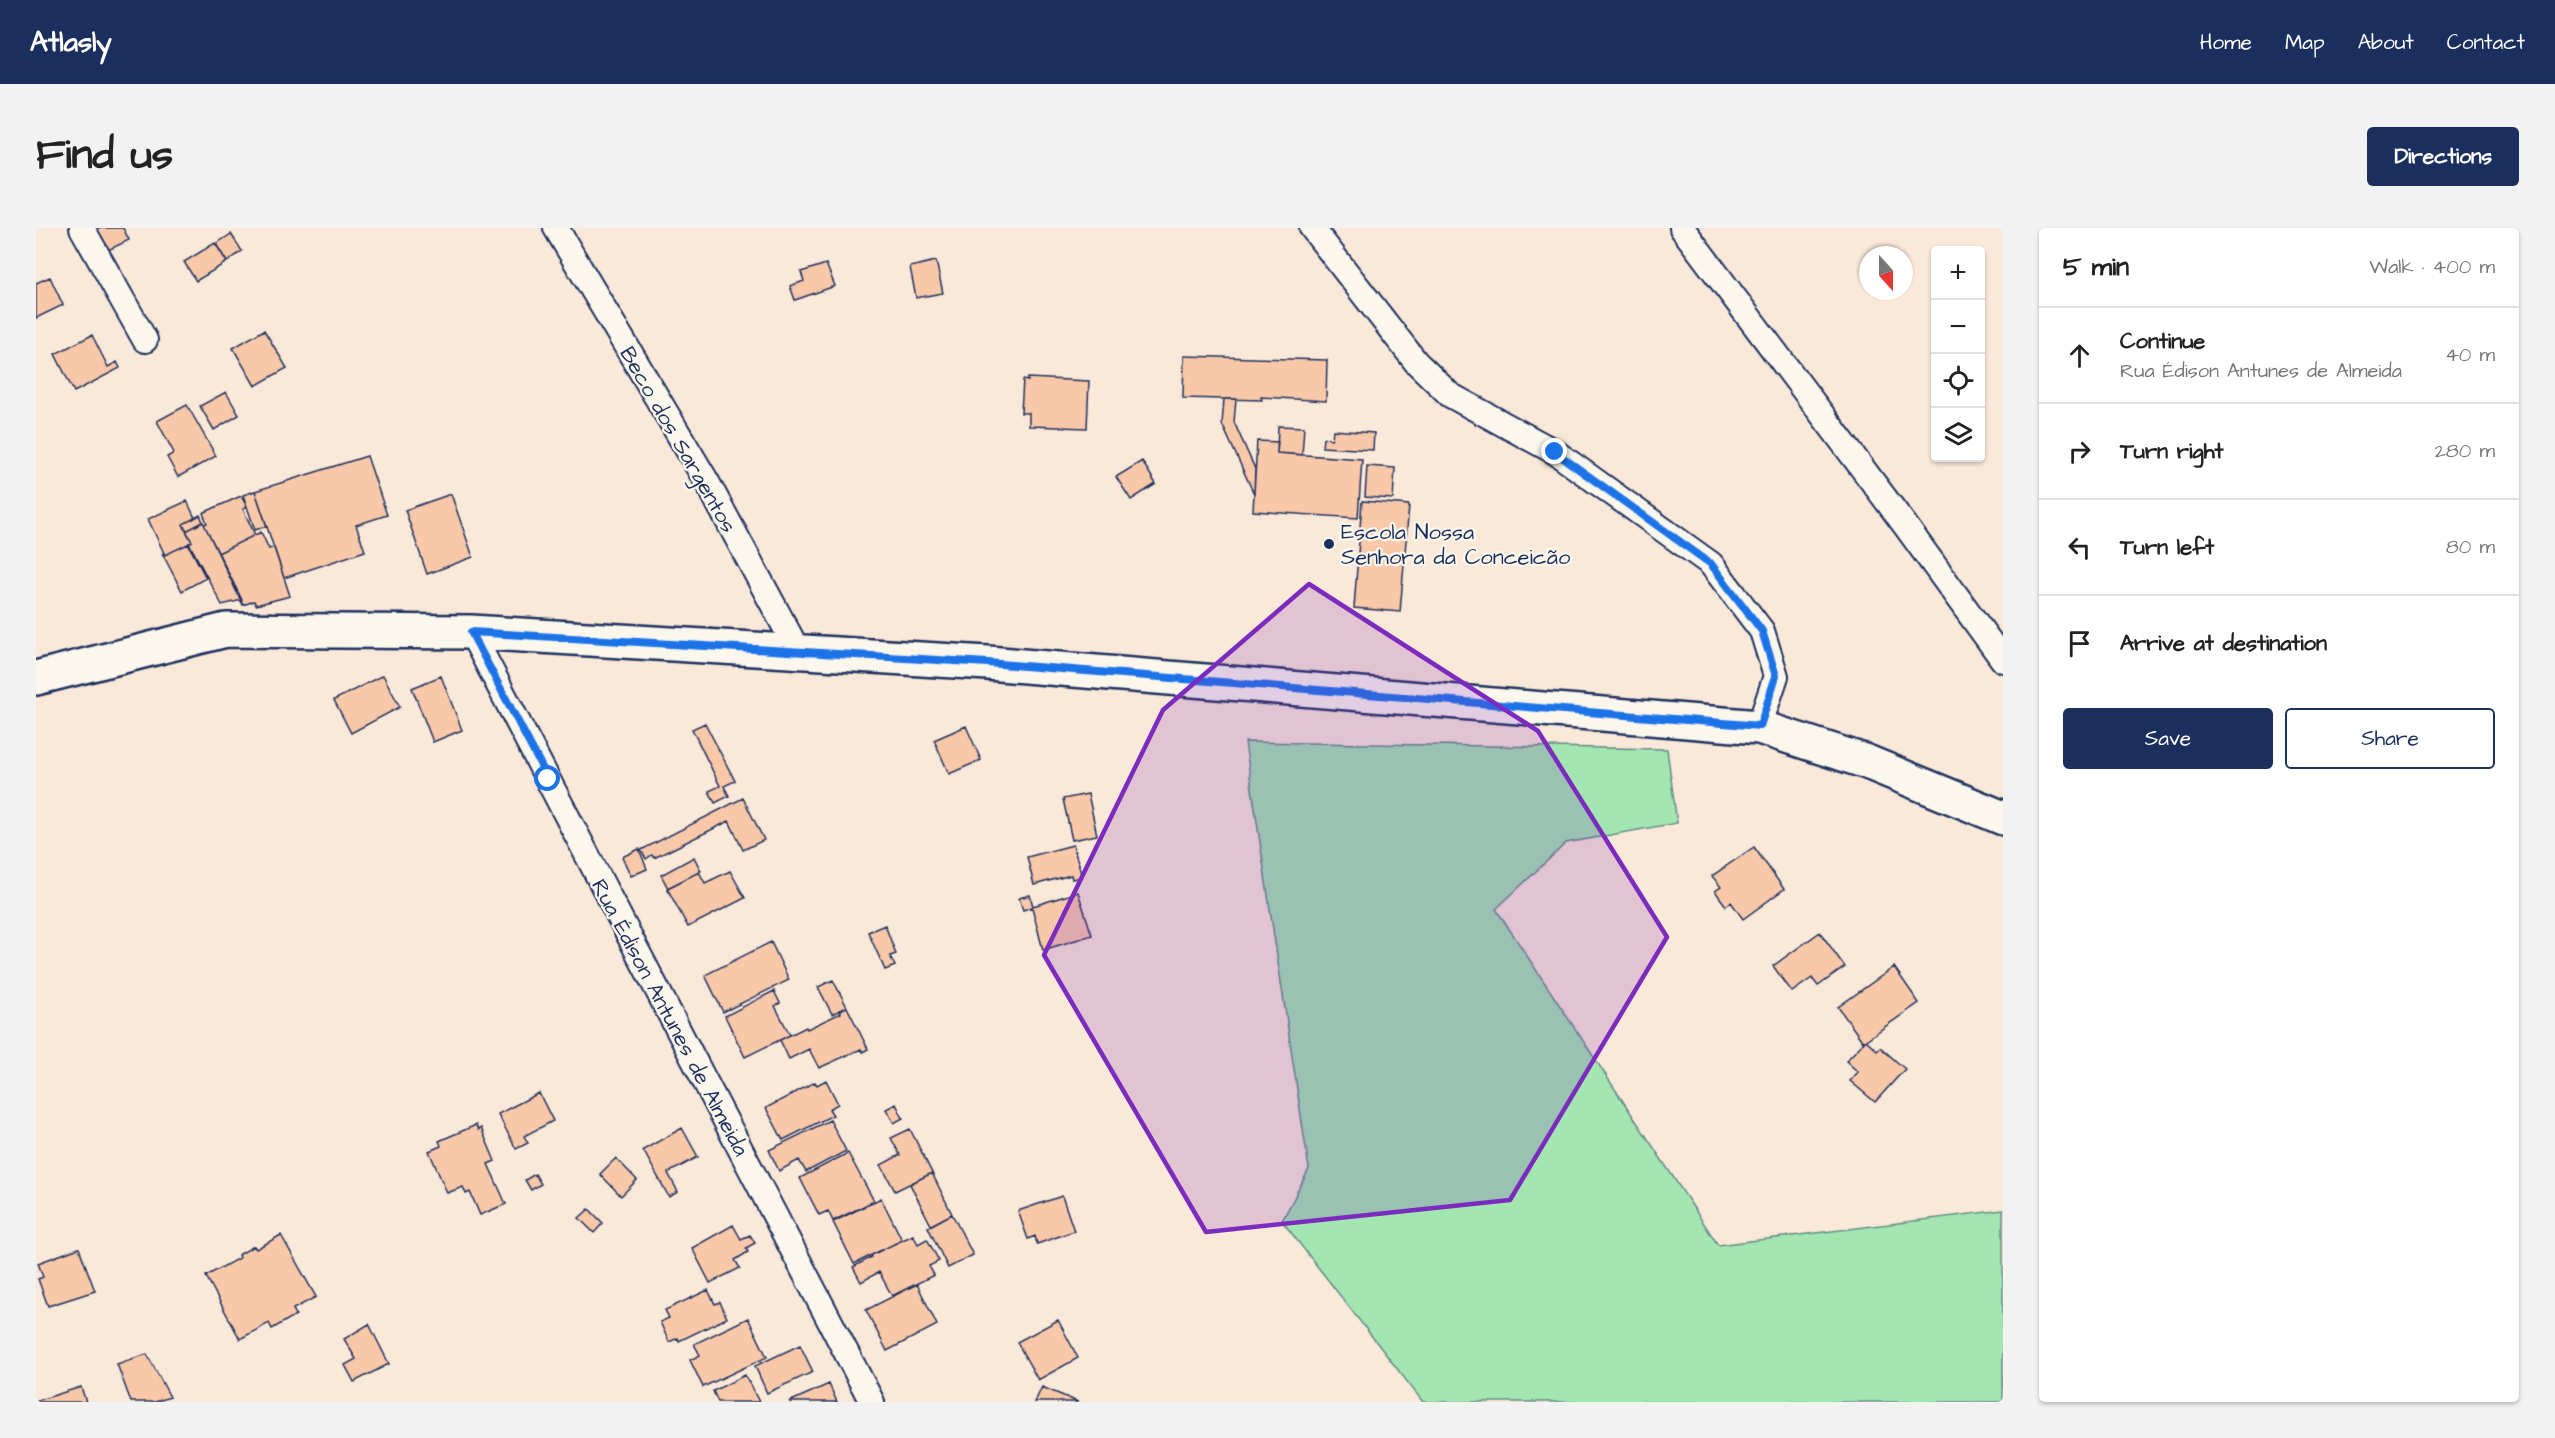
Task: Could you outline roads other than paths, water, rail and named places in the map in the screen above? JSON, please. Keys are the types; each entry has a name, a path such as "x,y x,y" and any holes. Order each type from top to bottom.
{"main road":[{"path":"36,678 226,630 471,632 988,663 1760,726 1867,762 2003,818"}],"street":[{"path":"82,228 146,340"},
{"name":"Beco dos Sargentos","path":"556,228 706,482 798,651"},
{"path":"1312,228 1416,362 1450,395 1555,452 1711,564 1762,631 1776,676 1760,726"},
{"path":"1682,228 2003,660"},
{"name":"Rua Édison Antunes de Almeida","path":"471,632 872,1402"}],"place":[{"name":"Escola Nossa Senhora da Conceicão","path":"1329,544"}]}
